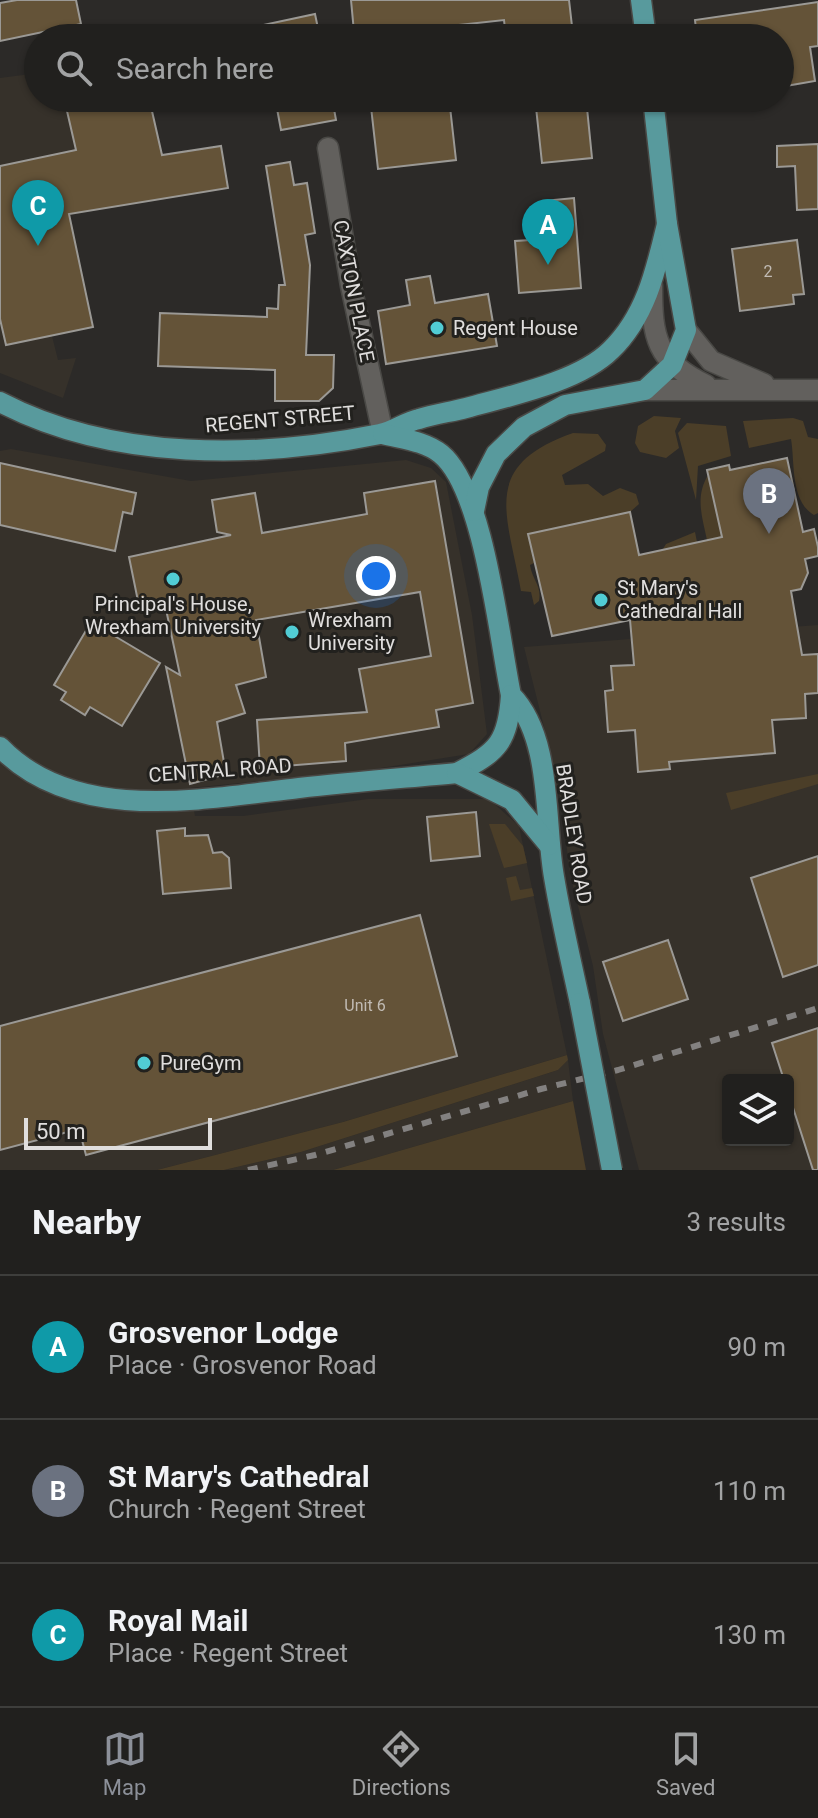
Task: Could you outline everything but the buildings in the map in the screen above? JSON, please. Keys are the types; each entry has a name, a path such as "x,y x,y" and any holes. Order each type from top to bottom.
{"main road":[{"path":"641,0 644,24"},
{"path":"517,395 565,405 645,390 672,365 686,330 667,224 655,112"},
{"name":"REGENT STREET","path":"0,402 26,416 83,433 184,450 284,447 383,434 417,419 517,395 588,366 609,352 629,330 652,286 667,224"},
{"name":"BRADLEY ROAD","path":"474,511 484,474 504,443 524,427 565,405"},
{"path":"0,421 26,416"},
{"name":"BRADLEY ROAD","path":"383,434 428,446 440,453 459,474 474,511 511,695 525,710 535,741 550,818 549,845 612,1170"},
{"name":"CENTRAL ROAD","path":"0,747 15,763 57,784 100,797 154,801 457,773 486,758 500,743 509,723 511,695"},
{"path":"457,773 512,800 549,845"}],"street":[{"name":"CAXTON PLACE","path":"328,148 351,286 383,434"},
{"path":"652,286 652,330 672,365 709,387"},
{"path":"686,330 711,361 775,389"},
{"path":"645,390 709,387 818,390"}],"shaded area":[{"path":"24,75 24,112 67,112 80,168 61,174 93,327 52,336 58,360 76,358 63,398 0,373 0,78"},
{"path":"654,416 681,418 675,431 679,448 666,458 640,452 635,443 638,426"},
{"path":"793,418 803,421 808,437 818,439 818,513 814,515 806,509 797,491 791,439 749,448 743,421"},
{"path":"687,423 726,426 731,456 698,466 696,500 678,433"},
{"path":"573,433 598,434 606,445 605,451 562,475 565,485 588,484 603,496 620,488 636,494 639,504 630,512 528,534 534,563 530,565 540,595 534,605 531,592 521,591 510,538 507,495 512,477 524,460 543,446"},
{"path":"11,449 191,481 406,460 431,468 446,482 472,615 487,734 469,754 362,771 190,788 195,816 243,816 368,799 489,799 519,826 567,1055 343,1122 157,1170 0,1170 0,451"},
{"path":"708,475 722,537 707,540 701,499"},
{"path":"695,532 697,542 667,549 660,554 666,544"},
{"path":"818,625 818,1170 639,1170 603,1034 593,966 570,874 561,800 546,753 546,735 524,647"},
{"path":"818,774 818,784 731,810 726,793"},
{"path":"489,824 505,824 523,846 527,863 504,868"},
{"path":"516,876 520,890 532,888 534,896 511,901 506,878"},
{"path":"567,1055 568,1060 558,1070 301,1152 224,1170 157,1170 343,1122"},
{"path":"568,1060 573,1101 333,1170 224,1170 301,1152 558,1070"},
{"path":"573,1101 586,1170 333,1170"}],"railway":[{"path":"248,1170 315,1155 541,1089 618,1070 818,1008"}],"place":[{"name":"Royal Mail","path":"38,246"},
{"name":"Grosvenor Lodge","path":"548,265"},
{"name":"Regent House","path":"437,328"},
{"name":"St Mary's Cathedral","path":"769,534"},
{"name":"Principal's House, Wrexham University","path":"173,579"},
{"name":"St Mary's Cathedral Hall","path":"601,600"},
{"name":"Wrexham University","path":"292,632"},
{"name":"PureGym","path":"144,1063"}]}
